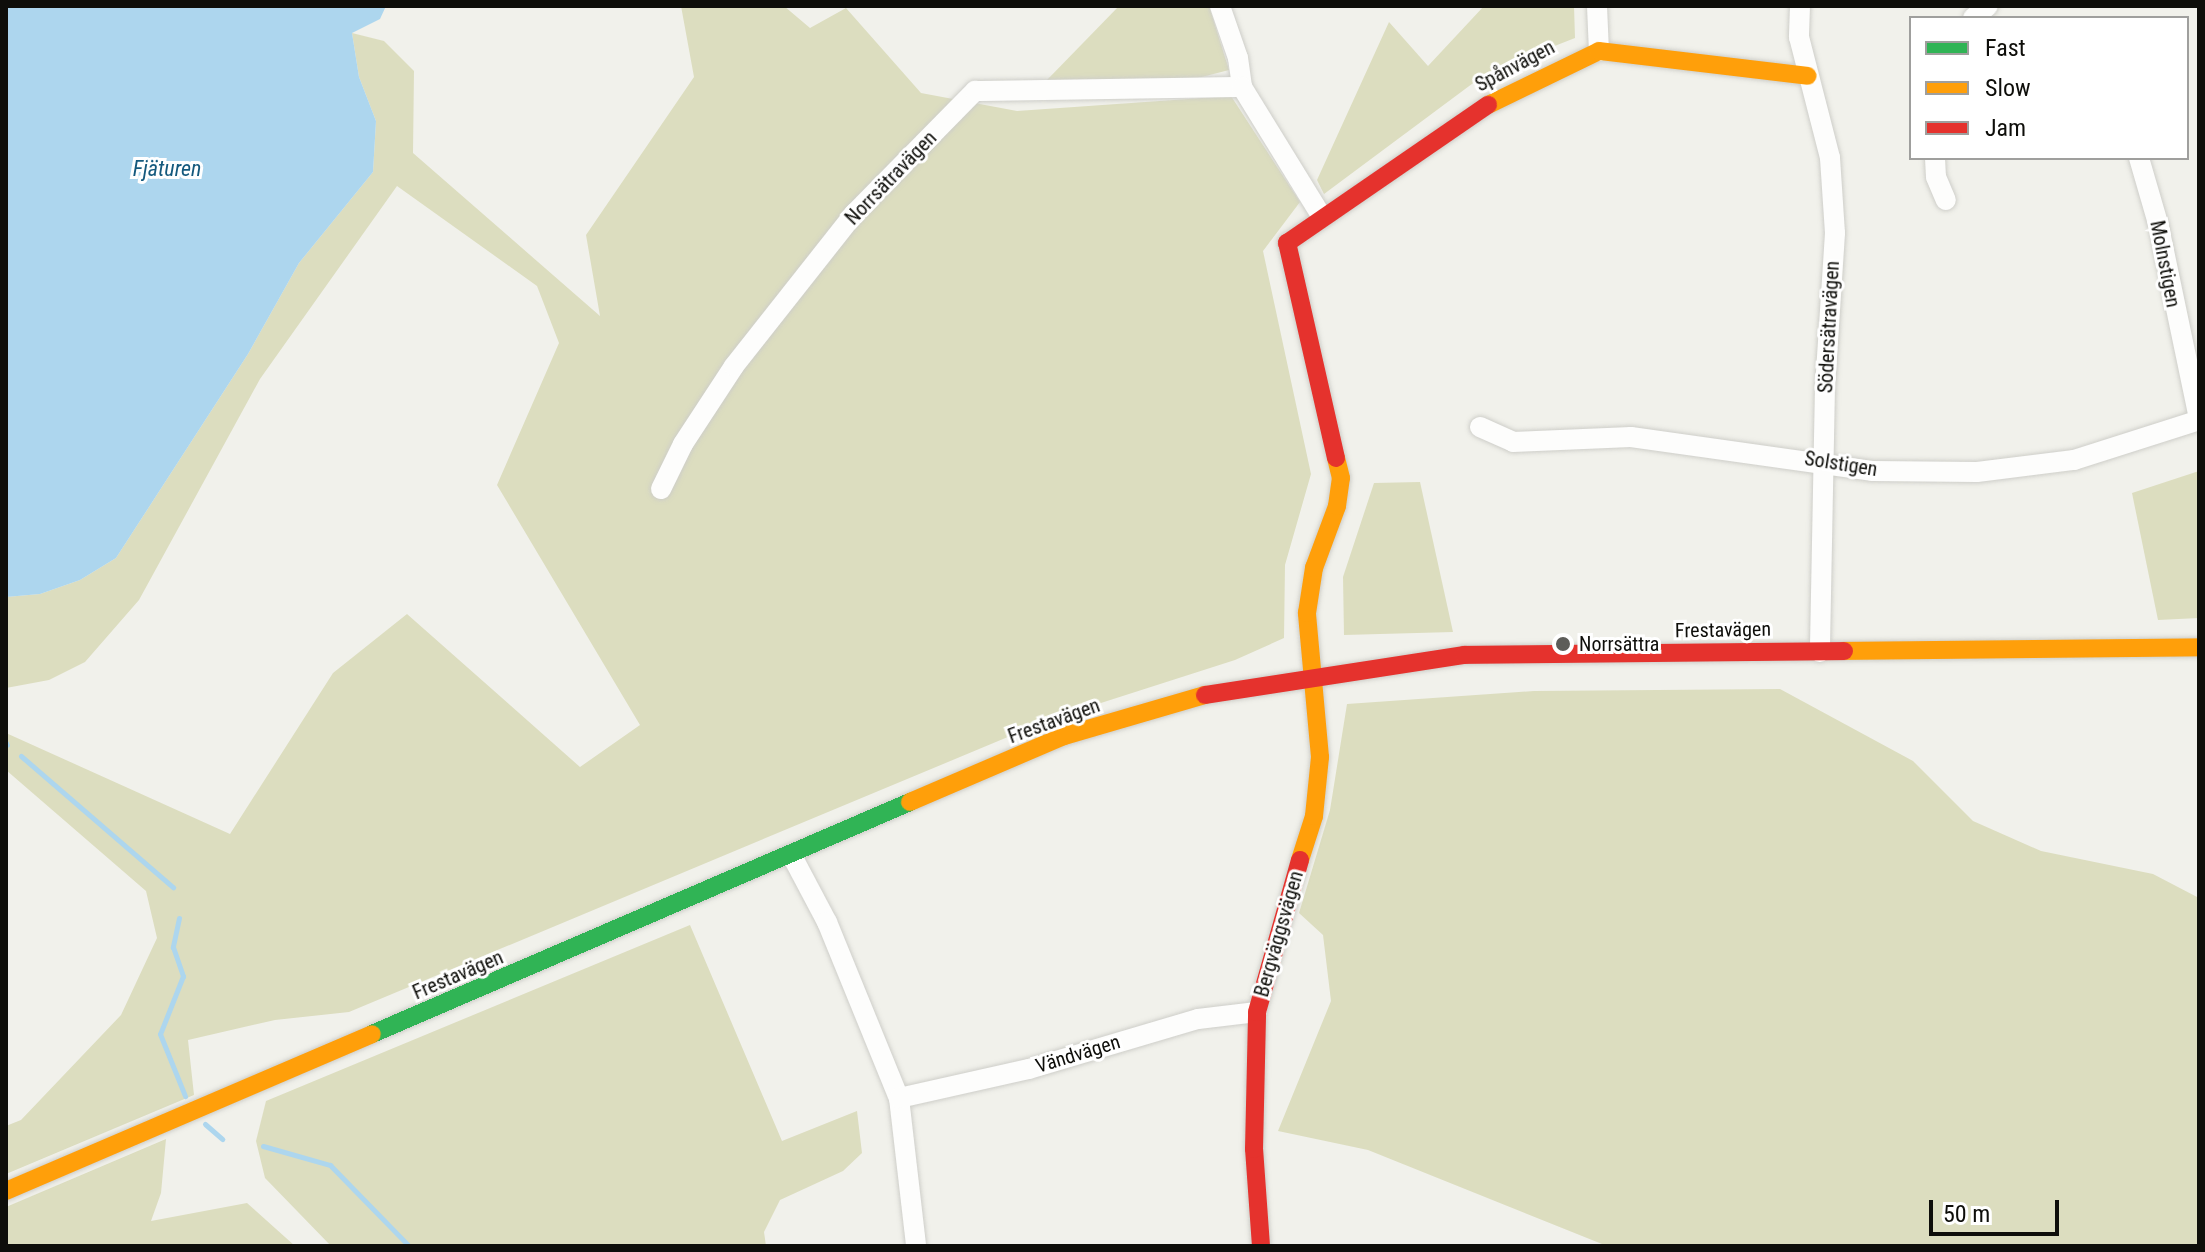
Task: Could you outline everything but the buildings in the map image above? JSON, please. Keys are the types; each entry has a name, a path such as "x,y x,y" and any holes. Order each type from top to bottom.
{"street":[{"path":"1220,6 1238,58 1242,87 1322,217 1287,243 1341,478 1337,506 1314,568 1307,613 1310,673"},
{"path":"1597,6 1599,51 1808,76"},
{"name":"Södersätravägen","path":"1800,6 1799,37 1830,158 1835,233 1820,652"},
{"name":"Spånvägen","path":"1322,217 1510,90 1599,51"},
{"name":"Norrsätravägen","path":"661,489 683,444 743,355 854,214 975,91 1242,87"},
{"path":"1935,160 1936,177 1946,200"},
{"name":"Molnstigen","path":"2140,160 2159,227 2199,419"},
{"name":"Solstigen","path":"1480,427 1513,442 1631,437 1872,471 1977,472 2074,460 2199,419"},
{"name":"Frestavägen","path":"6,1191 792,856 1064,736 1230,688 1310,673 1464,655 2199,647"},
{"name":"Bergväggsvägen","path":"1261,1246 1254,1149 1257,1012 1273,940 1314,816 1320,757 1310,673"},
{"path":"792,856 827,922 899,1098 916,1246"},
{"name":"Vändvägen","path":"899,1098 1029,1069 1198,1019 1257,1012"}],"green space":[{"path":"681,6 784,6 810,28 846,8 921,93 1017,111 1231,96 1300,202 1263,251 1311,474 1285,565 1284,638 1235,660 1051,719 349,1012 275,1020 188,1040 194,1095 6,1174 6,1126 21,1120 121,1015 157,938 146,891 6,770 6,733 230,834 333,673 407,614 580,767 640,725 497,485 559,343 537,286 397,186 260,379 139,600 85,662 49,680 6,688 6,597 40,594 80,580 116,558 248,354 299,263 373,172 376,121 359,77 352,33 384,41 414,71 413,153 600,316 586,235 694,77"},
{"path":"1119,6 1209,6 1229,70 1198,78 1046,81"},
{"path":"1484,6 1574,6 1575,38 1488,72 1324,194 1317,180 1389,22 1428,66"},
{"path":"2199,471 2199,618 2158,620 2132,493"},
{"path":"1420,482 1453,632 1344,635 1343,577 1374,483"},
{"path":"1780,689 1913,761 1973,821 2041,851 2153,874 2199,898 2199,1246 1607,1246 1368,1150 1278,1131 1331,1001 1323,935 1299,913 1330,810 1347,704 1534,691"},
{"path":"690,925 782,1141 857,1111 862,1153 843,1171 780,1200 764,1232 766,1246 331,1246 265,1178 256,1141 266,1101"},
{"path":"166,1139 161,1193 151,1221 247,1203 295,1246 6,1246 6,1207"}],"water":[{"name":"Fjäturen","path":"6,6 386,6 380,19 352,33 359,77 376,121 373,172 299,263 248,354 116,558 80,580 40,594 6,597"}],"waterway":[{"path":"21,756 173,887"},
{"path":"179,918 173,947 183,976 160,1034 185,1096"},
{"path":"205,1124 222,1139"},
{"path":"263,1146 330,1165 409,1246"}],"traffic: fast":[{"path":"372,1034 910,802"}],"traffic: slow":[{"path":"1488,105 1599,51 1808,76"},
{"path":"1300,860 1314,816 1320,757 1307,613 1314,568 1337,506 1341,478 1336,458"},
{"path":"1844,651 2199,647"},
{"path":"910,802 1064,736 1205,695"},
{"path":"6,1191 372,1034"}],"traffic: jam":[{"path":"1336,458 1287,243 1488,105"},
{"path":"1205,695 1464,655 1844,651"},
{"path":"1261,1246 1254,1149 1257,1012 1300,860"}],"place":[{"name":"Norrsättra","path":"1563,644"}]}
